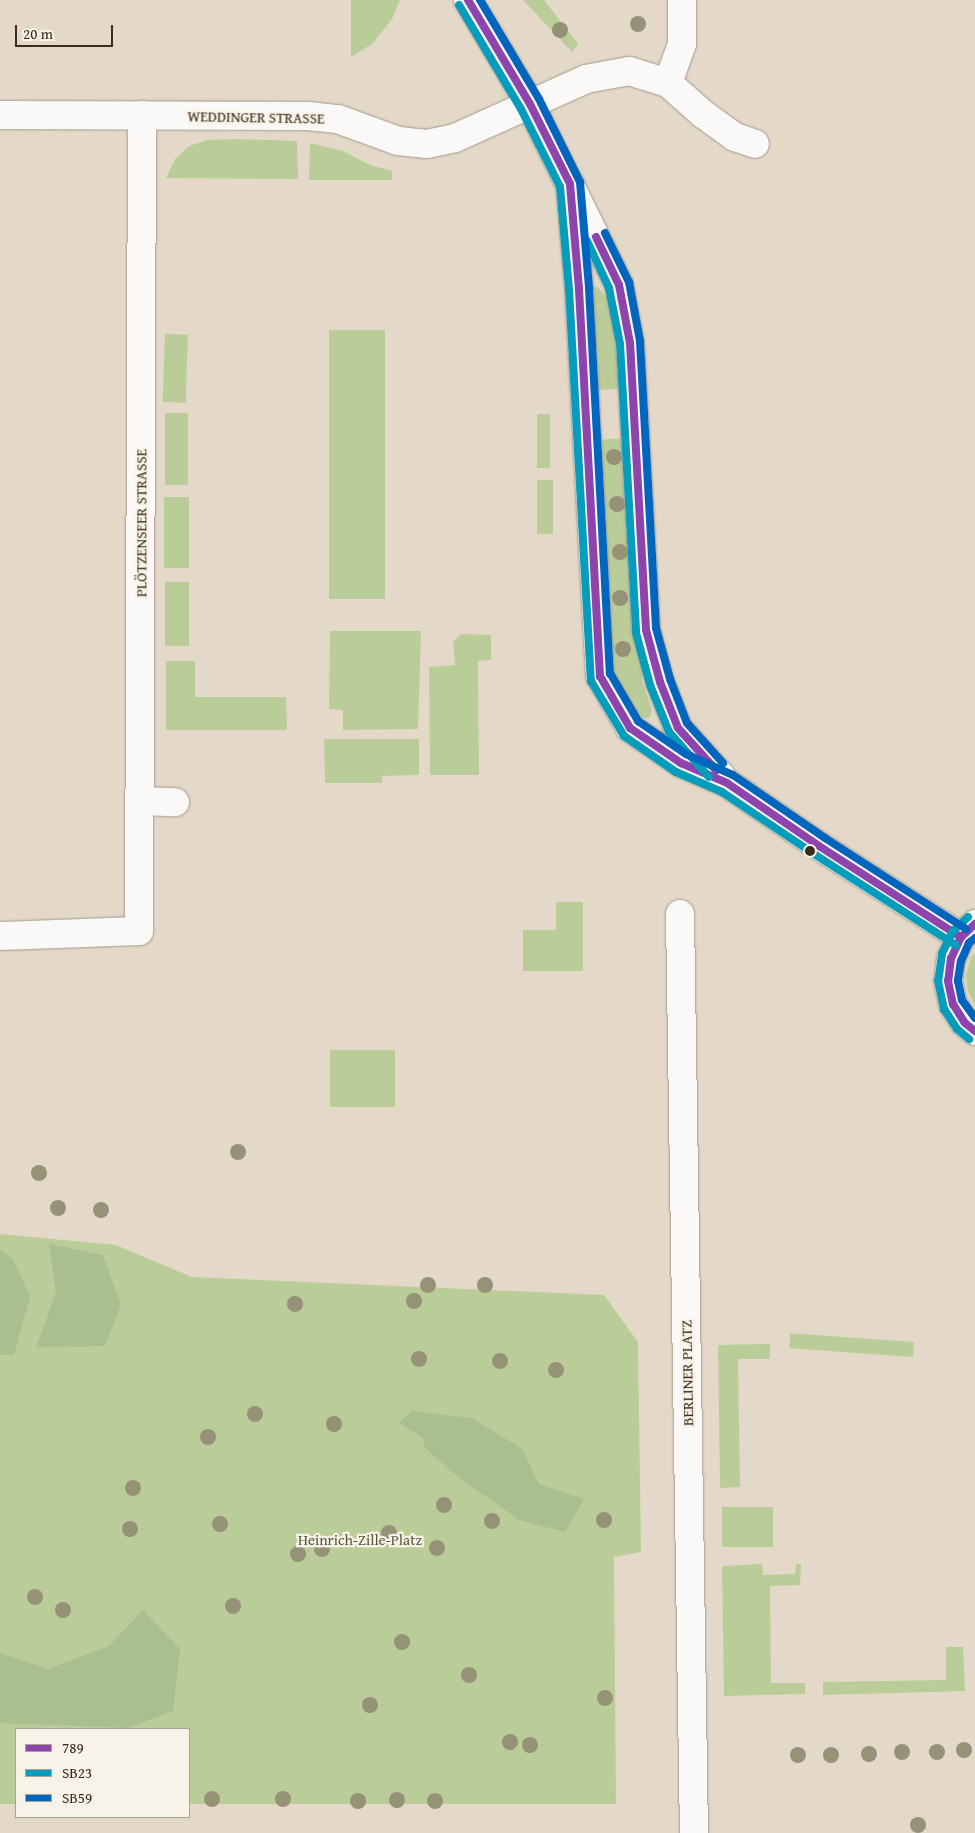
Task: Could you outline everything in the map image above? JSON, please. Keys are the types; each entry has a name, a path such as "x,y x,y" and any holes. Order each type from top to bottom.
{"street":[{"path":"468,0 530,104 620,285 630,344 646,630 660,682 678,728 727,783"},
{"path":"682,0 682,44 668,83 703,114 735,137 755,144"},
{"name":"WEDDINGER STRASSE","path":"0,116 308,116 338,119 398,141 427,144 455,138 586,79 629,71 668,83"},
{"name":"PLÖTZENSEER STRASSE","path":"0,936 139,931 142,115"},
{"path":"570,184 579,299 600,676 630,728 681,763 727,783 826,851 968,930 951,958 948,981 953,1004 965,1023 975,1031"},
{"path":"140,801 175,802"},
{"name":"BERLINER PLATZ","path":"680,914 694,1833"}],"green space":[{"path":"351,0 400,0 392,19 372,44 351,57"},
{"path":"523,0 544,0 578,44 572,52"},
{"path":"208,140 297,141 298,179 166,178 175,159 189,146"},
{"path":"310,143 343,151 370,165 392,171 392,180 309,180"},
{"path":"593,287 597,287 606,296 613,316 624,389 595,390 589,291"},
{"path":"329,330 385,330 385,599 329,599"},
{"path":"165,334 188,335 186,403 163,402"},
{"path":"165,413 188,413 188,485 165,485"},
{"path":"537,414 550,414 550,468 537,468"},
{"path":"626,438 635,600 643,683 652,710 650,718 642,718 624,695 613,672 598,440"},
{"path":"537,480 553,480 553,534 537,534"},
{"path":"164,497 189,497 189,568 164,568"},
{"path":"165,582 189,582 189,646 165,646"},
{"path":"330,631 421,631 418,729 343,730 343,710 329,709"},
{"path":"461,634 491,635 491,660 478,661 479,775 430,775 429,667 455,665 453,641"},
{"path":"166,661 195,661 195,697 286,697 287,730 166,730"},
{"path":"324,739 419,739 419,775 382,776 382,783 325,783"},
{"path":"556,902 583,902 583,971 523,971 523,930 556,930"},
{"path":"975,952 975,1005 968,992 966,976 970,960"},
{"path":"330,1050 395,1050 395,1107 330,1107"},
{"name":"Heinrich-Zille-Platz","path":"0,1234 116,1245 192,1277 604,1295 638,1342 641,1552 614,1557 616,1804 190,1804 190,1728 15,1728 15,1804 0,1804"},
{"path":"49,1244 103,1255 121,1305 105,1346 36,1347 56,1293"},
{"path":"0,1250 13,1259 30,1297 14,1355 0,1354"},
{"path":"790,1333 914,1342 913,1357 789,1348"},
{"path":"770,1344 770,1359 738,1359 740,1487 720,1488 718,1345"},
{"path":"411,1411 472,1418 522,1449 539,1484 584,1499 565,1532 519,1520 457,1476 424,1447 423,1438 399,1423"},
{"path":"722,1507 773,1507 773,1547 722,1547"},
{"path":"762,1564 763,1575 795,1574 796,1564 801,1564 800,1585 770,1586 771,1683 805,1683 805,1694 724,1696 722,1566"},
{"path":"143,1610 180,1649 173,1711 128,1728 0,1723 0,1653 48,1669 109,1646"},
{"path":"946,1647 963,1647 965,1691 823,1695 823,1682 946,1680"}],"transit line":[{"name":"789","path":"468,0 530,104 570,184 579,289 600,676 630,728 681,763 727,783 819,846 961,937"},
{"name":"SB59","path":"480,0 539,99 580,182 589,288 610,673 638,721 686,754 733,775 825,838 966,929"},
{"name":"SB23","path":"459,5 521,109 560,187 569,290 591,681 624,736 676,772 722,792 814,854 956,945"},
{"name":"SB59","path":"605,233 629,282 640,341 656,628 670,679 687,723 723,763"},
{"name":"789","path":"596,237 619,285 630,343 646,630 660,682 678,728 716,770"},
{"name":"SB23","path":"587,241 609,288 620,344 636,633 650,685 669,732 709,777"},
{"name":"SB23","path":"968,917 953,931 942,954 938,981 944,1009 957,1029 969,1039"},
{"name":"789","path":"975,924 961,937 951,958 948,981 953,1004 965,1023 975,1031"},
{"name":"SB59","path":"975,938 969,943 961,961 958,981 962,1000 975,1018"}]}
